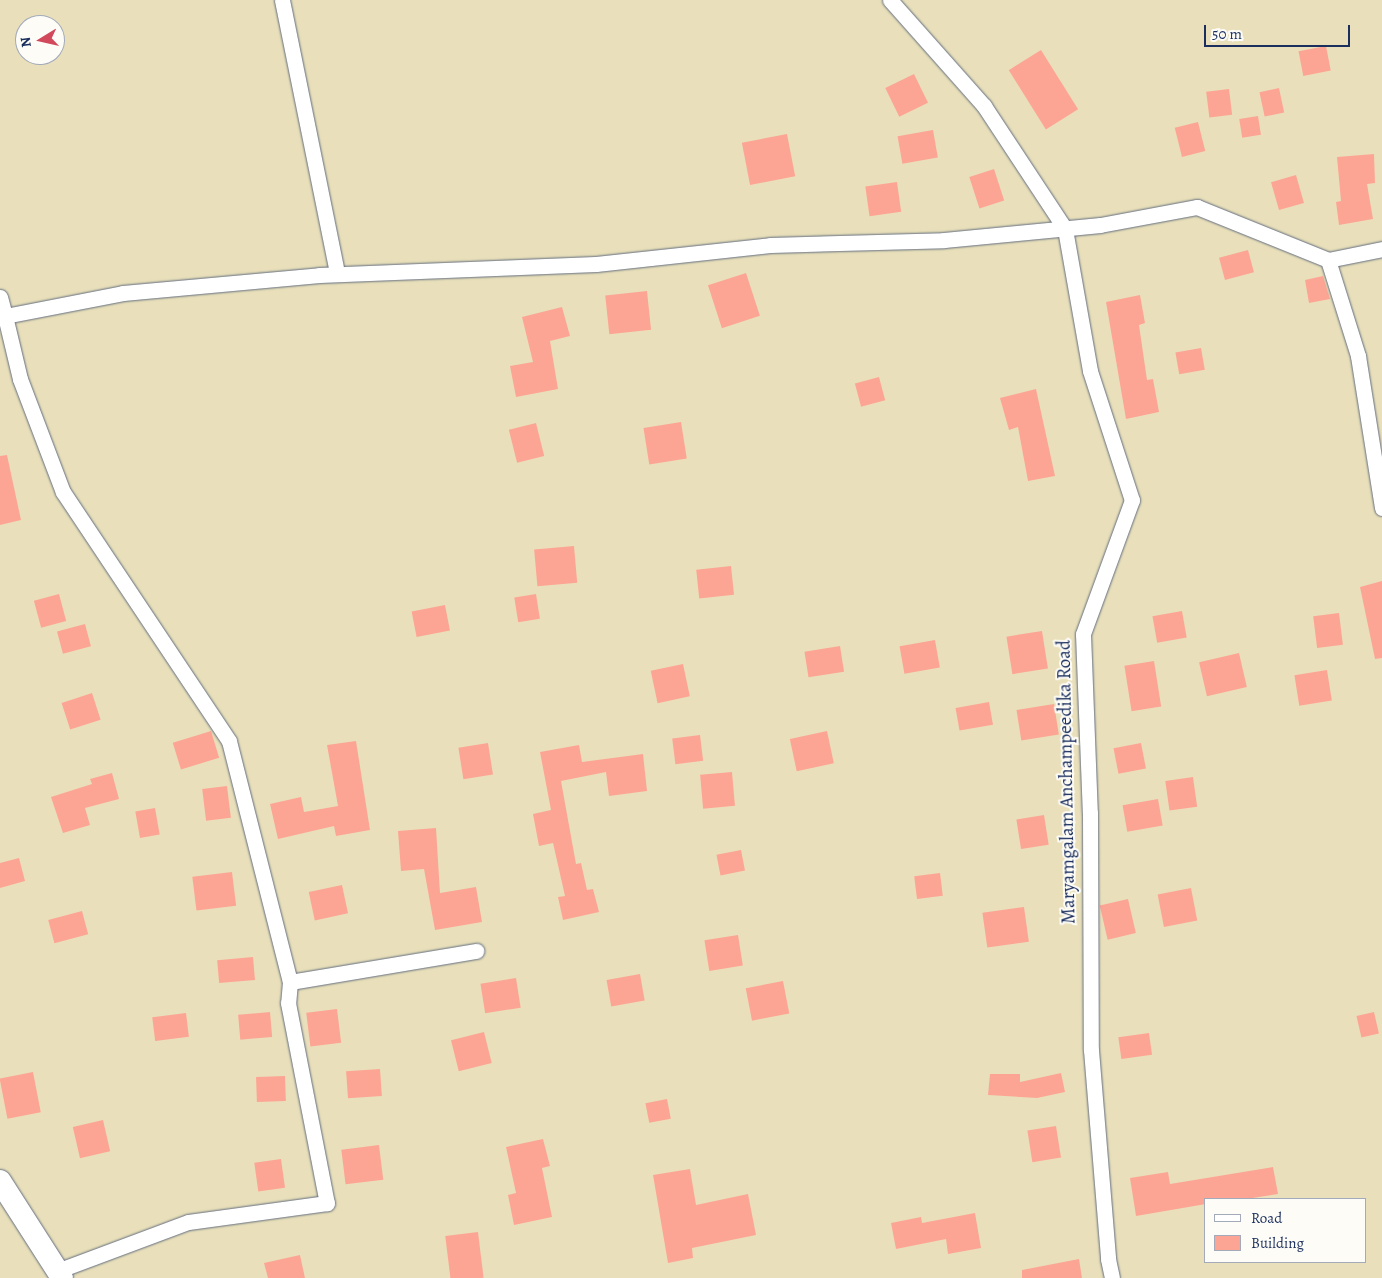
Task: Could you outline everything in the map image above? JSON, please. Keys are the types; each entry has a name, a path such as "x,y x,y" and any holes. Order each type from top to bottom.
{"main road":[{"path":"0,1181 59,1275"}],"street":[{"path":"282,0 338,274"},
{"name":"Maryamgalam Anchampeedika Road","path":"890,0 984,106 1065,229 1090,371 1132,500 1083,634 1090,812 1091,1050 1108,1259 1112,1278"},
{"path":"5,316 123,293 338,274 596,264 770,245 944,240 1065,229 1197,207 1328,260 1382,248"},
{"path":"1328,260 1358,356 1382,508"},
{"path":"0,297 20,379 62,492 229,741 290,982 288,1003 327,1203 188,1222 59,1275"},
{"path":"290,982 476,951"}],"building":[{"path":"1326,46 1331,71 1303,76 1299,51"},
{"path":"1041,50 1078,109 1046,130 1009,70"},
{"path":"914,74 928,103 899,117 885,88"},
{"path":"1279,88 1284,112 1265,117 1259,92"},
{"path":"1229,89 1232,115 1209,118 1206,92"},
{"path":"1258,116 1261,135 1242,138 1239,119"},
{"path":"1198,122 1205,151 1182,157 1175,128"},
{"path":"933,130 938,158 902,164 898,136"},
{"path":"787,134 795,176 750,185 742,143"},
{"path":"1374,154 1375,183 1367,184 1373,219 1339,225 1336,202 1341,201 1337,157"},
{"path":"994,169 1004,200 979,208 969,177"},
{"path":"1296,175 1304,203 1279,210 1271,182"},
{"path":"897,182 901,212 869,216 865,186"},
{"path":"1248,250 1254,272 1225,280 1219,258"},
{"path":"746,273 760,316 722,328 708,285"},
{"path":"1323,276 1330,299 1309,303 1305,280"},
{"path":"647,291 651,330 609,334 605,295"},
{"path":"1140,295 1145,323 1139,325 1147,380 1153,379 1159,412 1126,419 1106,302"},
{"path":"562,307 570,336 550,341 558,389 516,397 510,366 533,362 522,317"},
{"path":"1201,348 1205,370 1179,374 1175,353"},
{"path":"879,377 885,400 861,407 855,383"},
{"path":"1036,389 1055,476 1028,481 1018,427 1009,430 1000,398"},
{"path":"681,422 687,459 649,464 643,428"},
{"path":"536,423 544,456 517,463 509,430"},
{"path":"7,455 21,520 0,525 0,456"},
{"path":"574,546 577,583 537,586 534,549"},
{"path":"731,566 734,595 699,598 696,570"},
{"path":"1382,581 1382,658 1375,659 1360,587"},
{"path":"59,594 66,621 41,628 34,601"},
{"path":"536,594 540,619 518,622 514,597"},
{"path":"445,605 450,631 417,637 412,611"},
{"path":"1182,611 1187,638 1157,643 1152,616"},
{"path":"1339,613 1343,645 1317,648 1313,616"},
{"path":"85,624 91,646 63,654 57,632"},
{"path":"1042,631 1048,669 1012,674 1006,637"},
{"path":"935,640 940,668 904,674 900,646"},
{"path":"840,646 844,672 809,677 804,652"},
{"path":"1239,653 1247,687 1207,696 1199,662"},
{"path":"1154,661 1161,706 1132,711 1124,666"},
{"path":"683,664 690,696 658,703 651,671"},
{"path":"1327,670 1332,701 1299,706 1294,675"},
{"path":"92,693 101,720 70,730 62,703"},
{"path":"989,702 993,725 960,731 956,708"},
{"path":"1054,704 1059,735 1021,741 1016,710"},
{"path":"211,731 219,758 181,769 173,743"},
{"path":"827,731 834,763 797,771 790,739"},
{"path":"700,735 703,761 675,764 672,738"},
{"path":"356,741 370,830 336,836 334,826 278,839 270,804 301,797 304,812 338,806 327,745"},
{"path":"488,743 493,775 463,779 458,748"},
{"path":"1141,743 1146,769 1118,774 1114,748"},
{"path":"579,745 582,762 643,754 647,791 609,796 606,772 561,781 576,864 581,863 587,890 593,889 599,912 563,920 558,897 565,896 553,843 539,846 533,814 551,810 540,752"},
{"path":"732,772 735,806 703,809 700,775"},
{"path":"112,773 119,799 85,808 90,825 63,833 51,797 92,784 90,779"},
{"path":"1193,777 1197,807 1169,811 1165,781"},
{"path":"227,786 231,818 206,821 202,789"},
{"path":"1158,799 1163,826 1127,832 1123,805"},
{"path":"155,808 160,835 140,838 135,811"},
{"path":"1044,815 1049,845 1021,849 1016,819"},
{"path":"436,828 440,893 476,887 482,922 435,930 424,869 401,871 398,831"},
{"path":"741,850 745,871 720,875 716,855"},
{"path":"19,858 25,881 0,888 0,863"},
{"path":"232,872 236,906 196,911 192,877"},
{"path":"940,873 943,896 917,899 914,876"},
{"path":"342,885 348,913 315,920 309,892"},
{"path":"1191,888 1197,920 1164,927 1158,894"},
{"path":"1128,899 1136,933 1108,940 1100,906"},
{"path":"1024,907 1029,942 987,948 982,913"},
{"path":"82,911 88,934 54,943 48,920"},
{"path":"738,935 743,966 709,971 704,940"},
{"path":"253,957 255,980 219,983 217,960"},
{"path":"640,974 645,1001 611,1006 607,980"},
{"path":"516,978 521,1008 485,1013 480,984"},
{"path":"783,981 789,1013 752,1021 746,988"},
{"path":"337,1009 341,1043 310,1047 306,1013"},
{"path":"270,1012 272,1037 240,1040 238,1015"},
{"path":"1374,1012 1379,1033 1361,1037 1356,1016"},
{"path":"186,1013 189,1037 155,1041 152,1017"},
{"path":"484,1032 492,1063 459,1071 451,1040"},
{"path":"1149,1033 1152,1055 1121,1059 1118,1037"},
{"path":"380,1069 382,1096 348,1098 346,1071"},
{"path":"33,1072 41,1112 7,1119 0,1078"},
{"path":"1061,1073 1065,1092 1037,1098 988,1095 990,1074 1020,1074 1020,1082"},
{"path":"285,1076 286,1101 257,1102 256,1077"},
{"path":"667,1099 671,1119 649,1123 645,1103"},
{"path":"103,1120 110,1151 80,1158 73,1127"},
{"path":"1056,1126 1061,1158 1032,1162 1027,1131"},
{"path":"543,1139 550,1166 542,1168 552,1217 514,1225 508,1195 516,1193 506,1147"},
{"path":"379,1145 383,1180 346,1184 341,1150"},
{"path":"281,1159 285,1188 258,1191 254,1163"},
{"path":"1273,1167 1278,1194 1252,1198 1204,1198 1204,1204 1136,1216 1130,1178 1168,1172 1170,1184"},
{"path":"690,1169 696,1205 748,1194 756,1235 692,1248 693,1258 668,1263 653,1175"},
{"path":"975,1213 981,1248 948,1254 946,1239 896,1249 891,1223 921,1217 922,1223"},
{"path":"478,1232 484,1278 450,1278 445,1236"},
{"path":"300,1255 305,1278 268,1278 264,1263"},
{"path":"1079,1259 1082,1278 1022,1278 1022,1270"}]}
